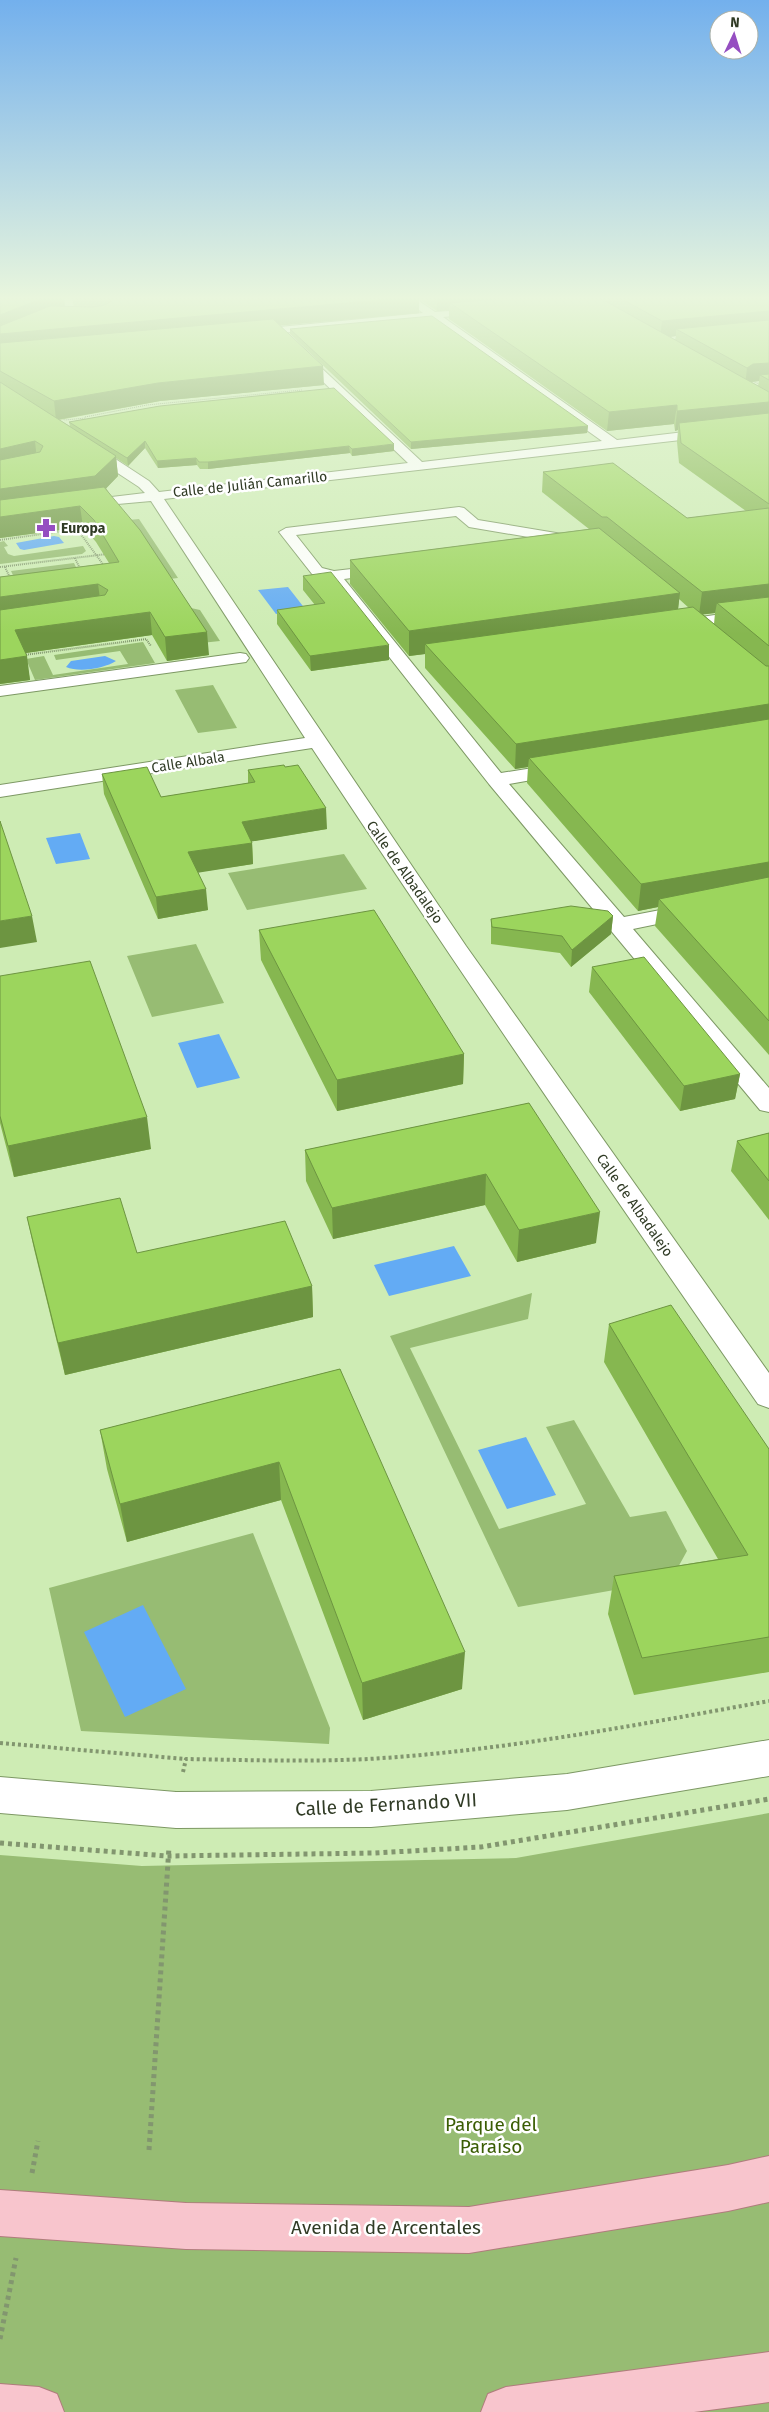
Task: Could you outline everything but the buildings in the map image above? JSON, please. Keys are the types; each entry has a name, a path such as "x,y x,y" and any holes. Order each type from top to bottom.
{"main road":[{"name":"Avenida de Arcentales","path":"0,2212 186,2226 469,2230 728,2188 769,2178"},
{"path":"506,2412 769,2377"},
{"path":"0,2409 39,2412"}],"street":[{"path":"358,410 418,465"},
{"path":"566,410 613,443"},
{"name":"Calle de Julián Camarillo","path":"67,507 154,495 769,426"},
{"name":"Calle de Albadalejo","path":"72,437 144,484 154,495 316,742 694,1291 769,1396"},
{"path":"402,568 333,576 317,571 286,532 459,511 474,524 557,537 576,546 529,552"},
{"path":"333,576 496,780 769,1104"},
{"path":"681,611 710,635"},
{"path":"656,628 769,612"},
{"path":"0,691 240,658"},
{"path":"402,664 422,662"},
{"name":"Calle Albala","path":"0,791 316,742"},
{"path":"496,780 584,766"},
{"path":"618,925 769,895"},
{"name":"Calle de Fernando VII","path":"0,1795 176,1810 371,1809 567,1792 769,1758"}],"path":[{"path":"85,417 126,410"},
{"path":"0,540 77,529 108,572"},
{"path":"0,567 115,553"},
{"path":"75,558 84,575"},
{"path":"6,567 13,584"},
{"path":"22,655 146,638 151,646"},
{"path":"0,1743 186,1758 312,1761 393,1757 505,1745 769,1701"},
{"path":"182,1777 186,1758"},
{"path":"149,2150 167,1856 171,1836"},
{"path":"0,1843 167,1856"}],"green space":[{"path":"139,519 178,578 160,580 118,521"},
{"path":"4,541 8,546 4,547 8,554 14,556 83,546 86,551 82,554 0,564 0,542"},
{"path":"74,563 80,575 20,590 11,571"},
{"path":"191,608 200,610 220,641 201,643 179,609"},
{"path":"143,642 155,663 35,680 26,659 44,656 53,675 128,664 120,651 56,660 54,655"},
{"path":"213,685 237,728 198,733 175,690"},
{"path":"344,854 367,889 247,910 228,873"},
{"path":"196,944 224,1003 152,1017 127,956"},
{"path":"532,1293 528,1319 410,1348 499,1529 586,1504 546,1427 574,1420 630,1517 666,1511 687,1551 671,1580 518,1607 390,1336"},
{"path":"253,1533 330,1728 329,1744 81,1731 49,1588"},
{"name":"Parque del Paraíso","path":"769,1813 769,2412 0,2412 0,1855 142,1866 516,1858"}],"water":[{"path":"54,536 59,537 64,543 24,550 20,549 16,543"},
{"path":"288,587 306,610 276,614 258,590"},
{"path":"105,656 116,661 106,666 92,669 78,670 66,667 71,661"},
{"path":"80,833 90,859 56,864 46,838"},
{"path":"219,1034 240,1078 197,1088 178,1043"},
{"path":"454,1246 471,1276 389,1296 374,1265"},
{"path":"526,1437 556,1495 507,1509 478,1450"},
{"path":"143,1605 186,1689 125,1717 84,1632"}],"place":[{"name":"Europa","path":"46,528"}]}
